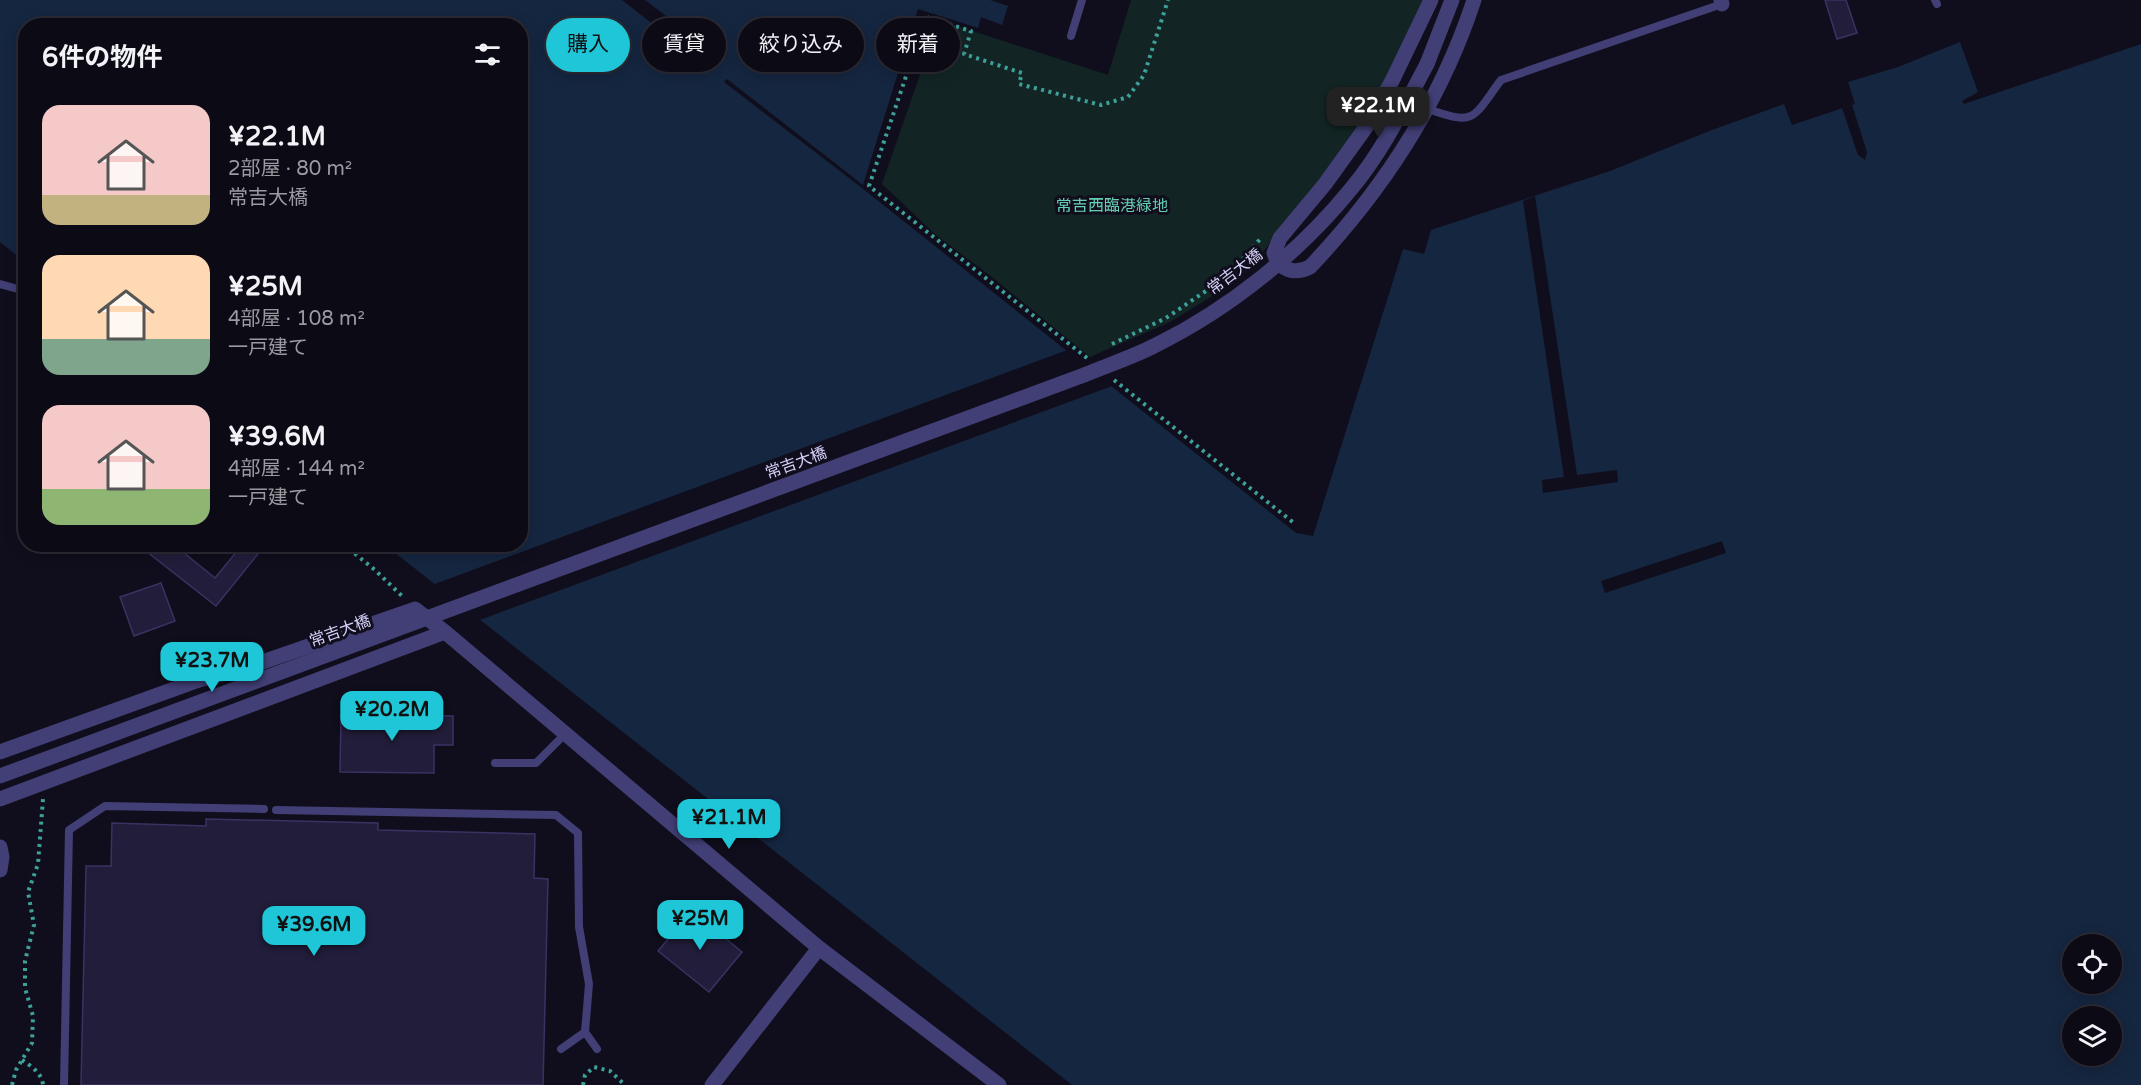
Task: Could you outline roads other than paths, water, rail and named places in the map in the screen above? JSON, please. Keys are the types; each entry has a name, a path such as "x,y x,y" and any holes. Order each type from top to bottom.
{"street":[{"path":"1431,0 1392,81 1366,127 1325,184 1280,238 1274,252 1280,266 1296,271 1310,267 1359,210 1404,150 1428,109 1452,59 1474,0"},
{"name":"常吉大橋","path":"0,776 1084,375 1156,345 1197,322 1262,276 1310,235 1352,189 1385,140 1427,64 1452,0"},
{"path":"0,752 199,680 251,666 415,609 819,948 999,1085"},
{"path":"0,799 445,632"},
{"path":"0,847 2,857 0,870"},
{"path":"712,1085 819,948"}],"lane":[{"path":"1071,36 1082,0"},
{"path":"1428,109 1460,119 1470,117 1478,111 1501,80 1722,2"},
{"path":"0,284 18,289"},
{"path":"495,763 536,763 565,734"},
{"path":"64,1085 69,830 105,806 264,809"},
{"path":"276,810 556,815 578,833 579,927 590,984 585,1032 597,1049"},
{"path":"561,1049 585,1032"}],"water":[{"path":"0,0 990,0 1008,6 1002,25 981,17 978,28 960,22 960,18 946,18 918,9 915,18 876,18 876,72 898,72 862,188 1296,533 1313,536 1403,249 1424,254 1431,230 1610,171 1784,104 1792,125 1855,104 1848,82 1898,67 1960,42 1978,92 1962,101 1964,104 2141,44 2141,1085 1072,1085 394,552 528,552 528,18 18,18 18,256 0,242"}],"park label":[{"name":"常吉西臨港緑地","path":"1112,206"}]}
